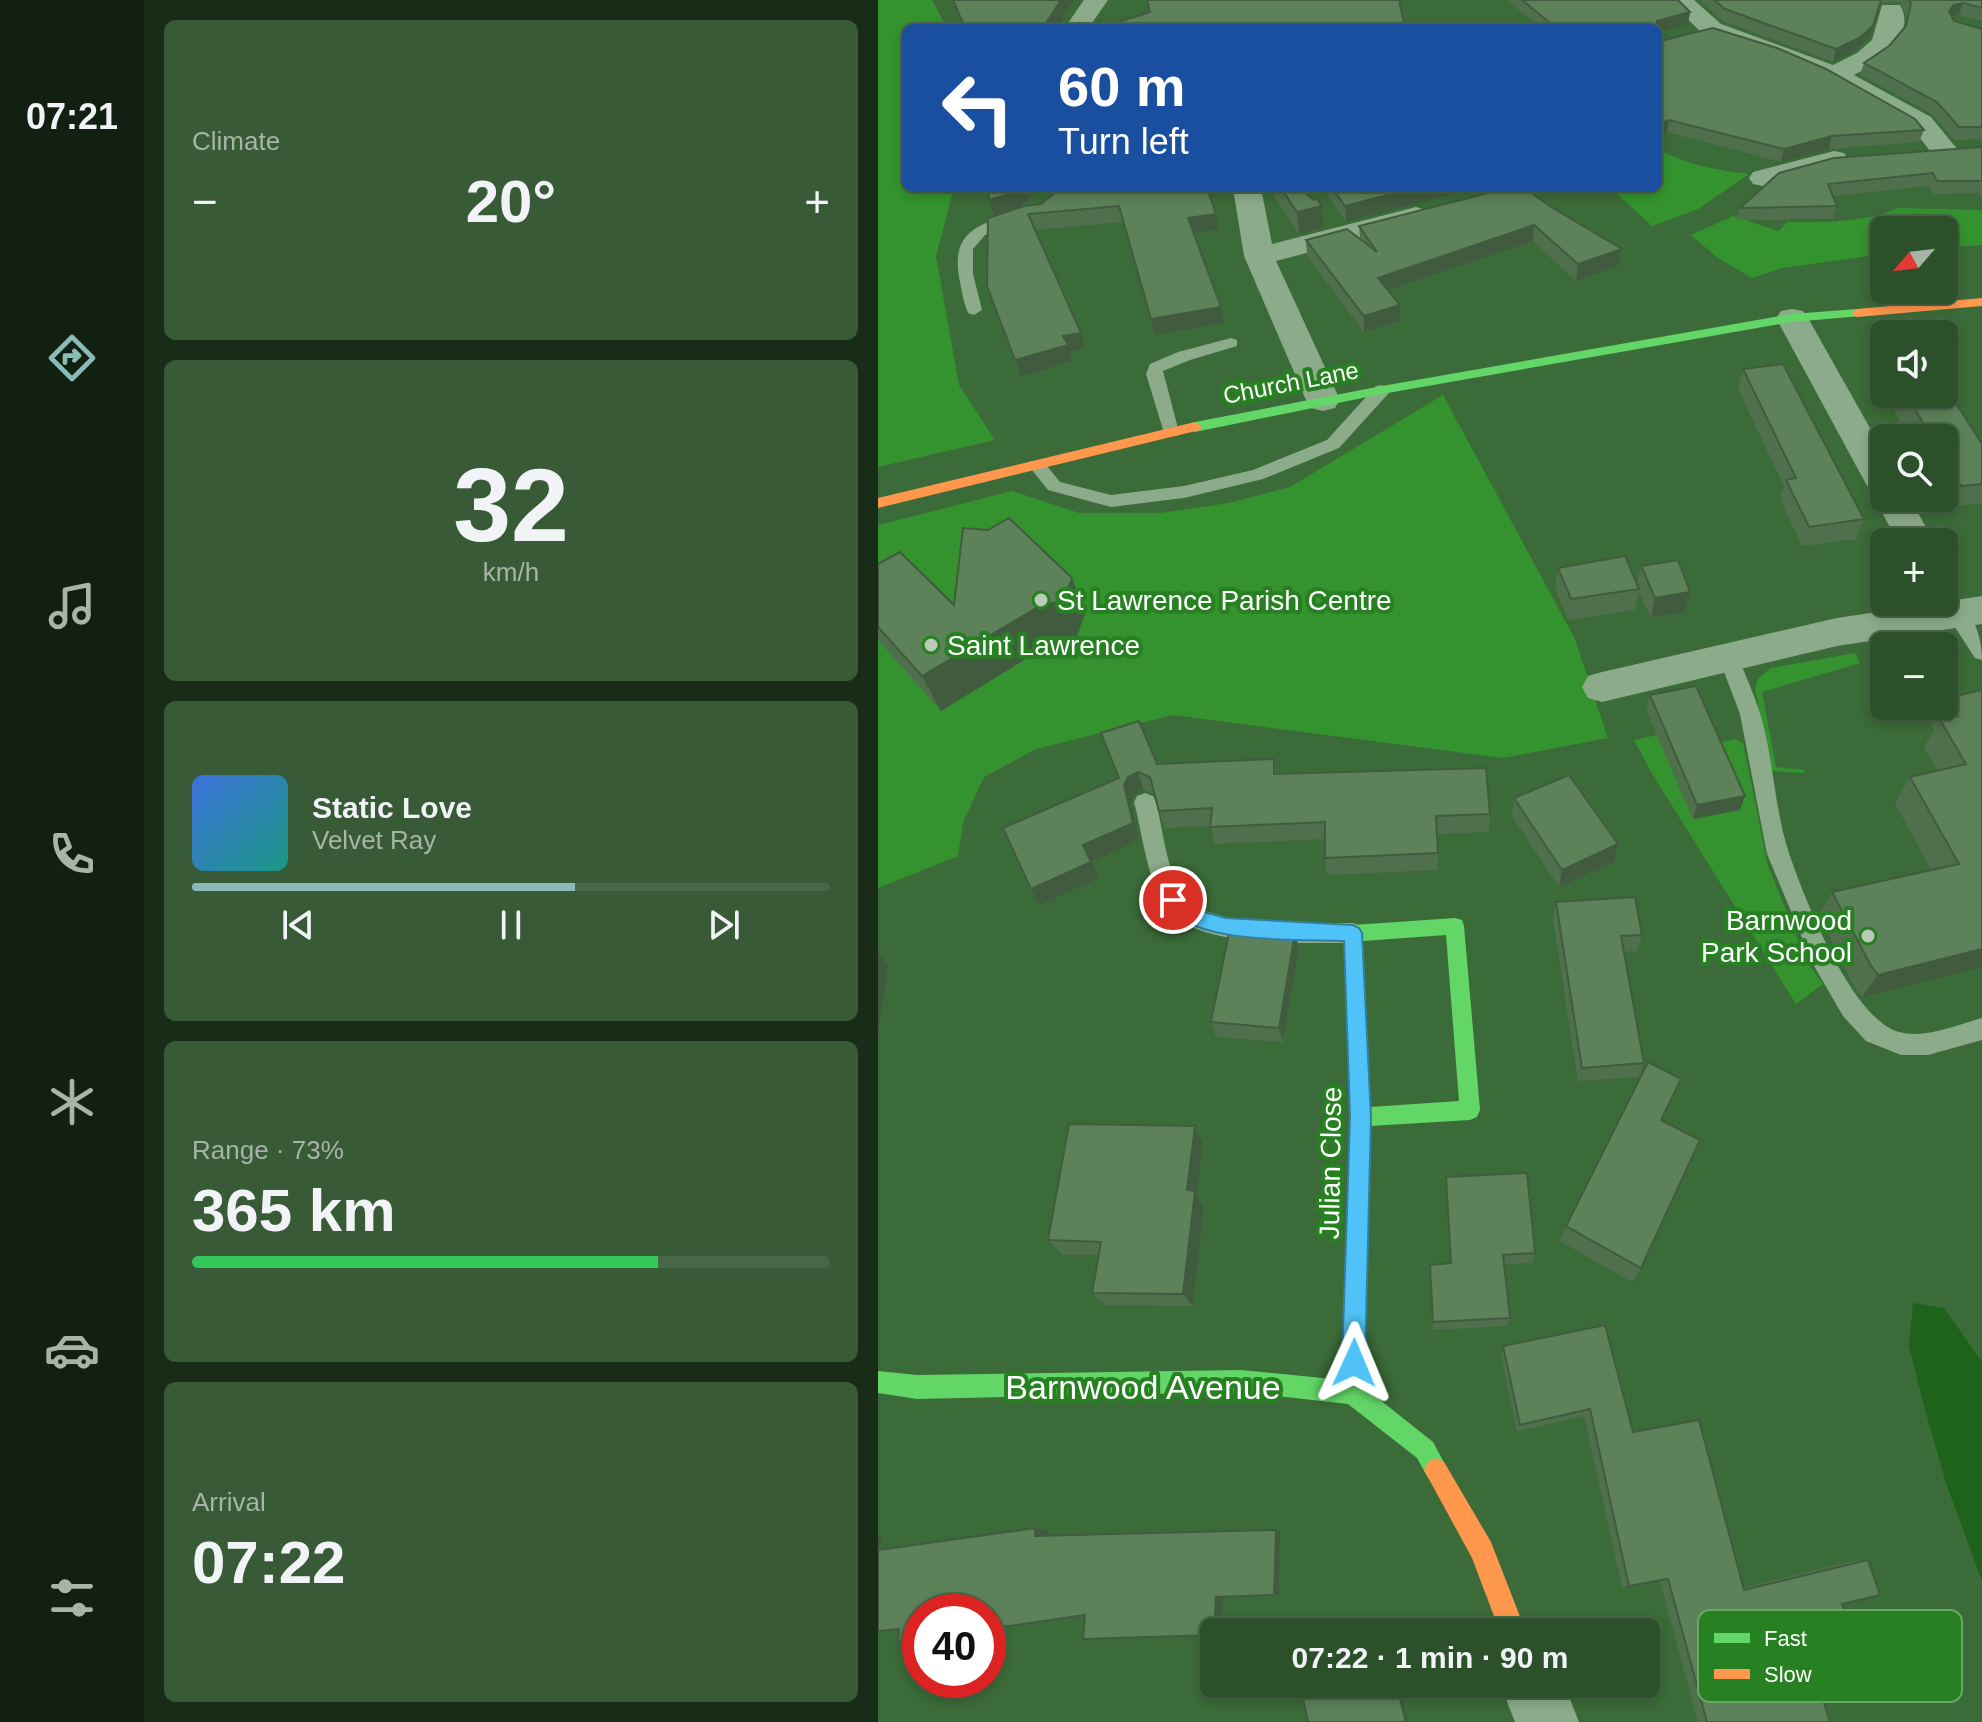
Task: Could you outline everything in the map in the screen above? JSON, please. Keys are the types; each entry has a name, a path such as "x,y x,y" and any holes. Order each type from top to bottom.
{"street":[{"path":"1080,24 1096,0"},
{"path":"1680,0 1712,29 1833,74 1922,123 1956,150 1915,152"},
{"path":"1833,74 1869,57 1890,35 1891,10"},
{"path":"1685,36 1712,29"},
{"path":"1763,178 1829,160 1858,157"},
{"path":"1248,192 1259,256 1323,400"},
{"path":"1259,256 1437,210"},
{"name":"Church Lane","path":"878,503 1171,432 1323,400 1718,329 1792,318 1982,302"},
{"path":"1792,318 1870,459"},
{"path":"1602,687 1960,605"},
{"path":"1353,933 1455,926 1470,1110 1360,1117"},
{"name":"Julian Close","path":"1353,933 1360,1117 1353,1393"},
{"name":"Barnwood Avenue","path":"878,1382 917,1387 1241,1381 1353,1393"},
{"path":"1353,1393 1425,1450 1482,1551 1508,1618"},
{"path":"1538,1698 1547,1722"}],"lane":[{"path":"974,310 964,261 969,239 989,225 1035,212"},
{"path":"1171,432 1154,374 1156,368 1184,356 1231,343"},
{"path":"1037,465 1054,486 1111,501 1184,492 1257,475 1333,444 1382,390"},
{"path":"1960,605 1982,653"},
{"path":"1728,656 1750,714 1778,854 1822,959 1851,1008 1874,1033 1901,1044 1928,1044 1982,1029"},
{"path":"1145,802 1173,900 1190,916 1226,926 1353,933"}],"shaded area":[{"path":"878,0 932,0 945,24 902,24 902,192 953,192 936,256 959,385 995,440 878,467"},
{"path":"1662,151 1691,163 1749,174 1698,209 1652,226 1615,192 1662,192"},
{"path":"1898,208 1982,210 1982,245 1958,247 1958,216 1872,216"},
{"path":"1733,216 1778,231 1788,222 1870,216 1870,256 1782,268 1752,278 1718,258 1691,235"},
{"path":"1443,395 1575,639 1608,738 1503,758 1173,715 1036,749 984,777 963,822 958,856 878,888 878,525 1012,491 1079,513 1160,513 1229,503 1290,487"},
{"path":"1855,653 1860,663 1762,692 1776,767 1806,770 1803,773 1772,771 1755,688 1758,679 1771,668"},
{"path":"1657,735 1693,819 1711,745 1735,739 1743,743 1768,866 1807,962 1823,984 1796,1004 1634,740"},
{"path":"1913,1303 1944,1308 1982,1362 1982,1581 1946,1483 1909,1346"}],"building":[{"path":"953,0 1061,0 1046,24 963,24"},
{"path":"1147,0 1399,0 1404,24 1112,24 1150,12"},
{"path":"1522,0 1678,0 1690,12 1657,21 1657,24 1551,24"},
{"path":"1714,0 1881,0 1873,26 1859,38 1836,49 1725,9"},
{"path":"1909,0 1982,0 1982,8 1963,3 1954,5 1949,11 1954,21 1982,29 1982,127 1959,127 1937,102 1864,63 1889,46 1906,26 1911,4"},
{"path":"1713,28 1777,48 1826,69 1915,119 1924,130 1832,136 1784,149 1669,120 1662,123 1662,41"},
{"path":"1982,147 1982,181 1937,181 1933,173 1828,184 1837,206 1740,208 1779,173 1834,158"},
{"path":"989,192 1016,192 989,200"},
{"path":"1056,192 1208,192 1216,214 1188,218 1221,307 1151,319 1119,206 1028,214 1081,333 1063,336 1068,345 1015,360 987,286 988,218 1024,206 1041,204"},
{"path":"1284,192 1303,192 1314,200 1316,198 1322,206 1297,212"},
{"path":"1335,192 1399,192 1345,206"},
{"path":"1492,192 1530,192 1622,249 1578,264 1534,225 1378,278 1400,305 1364,316 1306,240 1347,229 1377,252 1359,226"},
{"path":"1783,364 1864,519 1809,527 1786,480 1796,478 1743,369"},
{"path":"1958,407 1982,444 1982,484 1961,486 1958,481 1958,424 1924,424 1914,408"},
{"path":"1009,518 1072,578 1064,600 1038,607 922,676 878,627 878,564 900,552 954,605 963,528 988,530"},
{"path":"1625,556 1639,589 1571,599 1558,568"},
{"path":"1678,560 1690,592 1655,598 1641,566"},
{"path":"1696,686 1745,796 1697,805 1650,695"},
{"path":"1982,690 1982,949 1878,975 1832,892 1959,864 1910,777 1966,764 1940,720 1958,720 1958,695"},
{"path":"1139,721 1157,764 1274,759 1274,774 1486,768 1490,814 1436,816 1438,853 1325,858 1325,822 1210,827 1212,808 1159,811 1150,777 1138,772 1128,777 1124,785 1133,823 1083,845 1091,862 1031,889 1003,828 1119,778 1101,733"},
{"path":"1569,775 1618,844 1562,870 1514,798"},
{"path":"1635,897 1642,935 1621,936 1644,1063 1582,1068 1556,902"},
{"path":"1230,928 1295,933 1279,1028 1211,1022"},
{"path":"1648,1062 1681,1079 1661,1120 1700,1140 1641,1268 1566,1226"},
{"path":"1069,1124 1195,1126 1187,1190 1195,1191 1183,1294 1092,1293 1101,1242 1048,1240"},
{"path":"1527,1173 1535,1253 1503,1255 1510,1318 1433,1322 1430,1265 1451,1263 1446,1177"},
{"path":"1605,1325 1633,1432 1699,1420 1744,1590 1868,1560 1880,1595 1842,1604 1844,1610 1698,1610 1698,1689 1668,1579 1629,1586 1590,1409 1520,1425 1503,1346"},
{"path":"1035,1528 1035,1536 1276,1530 1274,1595 1216,1597 1215,1618 1200,1618 1200,1635 1083,1639 1085,1615 1006,1626 1006,1594 902,1594 902,1641 898,1642 899,1629 878,1631 878,1550"},
{"path":"1303,1698 1400,1698 1406,1722 1308,1722"},
{"path":"1702,1702 1824,1702 1830,1722 1707,1722"}],"traffic: fast":[{"path":"1195,427 1382,390 1792,318 1857,313"},
{"path":"1353,1393 1360,1117 1353,933 1455,926 1470,1110 1360,1117"},
{"path":"878,1382 917,1387 1241,1381 1353,1393 1425,1450 1436,1470"}],"traffic: slow":[{"path":"1857,313 1982,302"},
{"path":"878,503 1195,427"},
{"path":"1436,1470 1482,1551 1508,1618"}],"place":[{"name":"St Lawrence Parish Centre","path":"1041,600"},
{"name":"Saint Lawrence","path":"931,645"},
{"name":"Barnwood Park School","path":"1868,936"}],"route":[{"path":"1173,900 1190,916 1226,926 1353,933 1360,1117 1354,1363"}]}
